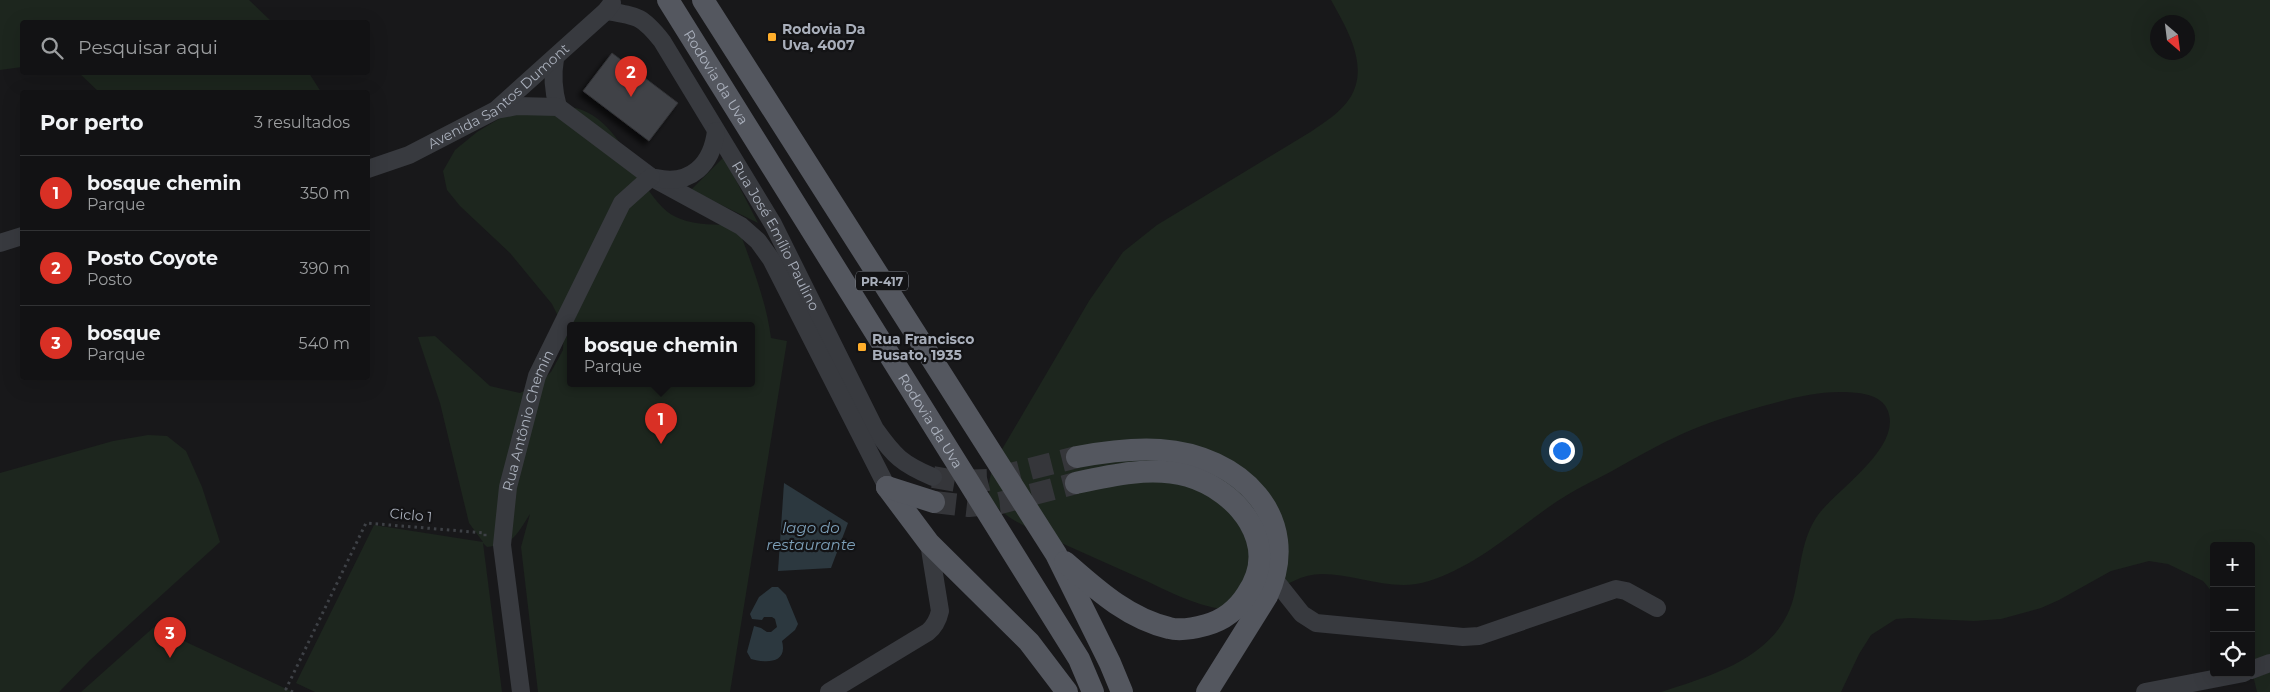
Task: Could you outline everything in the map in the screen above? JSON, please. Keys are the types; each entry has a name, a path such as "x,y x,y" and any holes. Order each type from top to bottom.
{"main road":[{"name":"Rodovia da Uva","path":"668,0 1079,659 1093,692"},
{"name":"PR-417","path":"704,0 1056,554 1110,663 1122,692"},
{"path":"1076,457 1118,450 1162,450 1201,457 1230,470 1258,494 1275,524 1279,561 1275,580 1207,692"},
{"path":"1056,554 1120,607 1170,629 1196,627 1216,622 1238,608 1253,586 1260,560 1255,530 1239,506 1215,488 1188,476 1154,472 1116,474 1076,483"},
{"path":"887,487 934,502"},
{"path":"887,487 929,543 1030,642 1067,692"}],"street":[{"name":"Avenida Santos Dumont","path":"370,168 409,155 496,110 555,59 610,5"},
{"name":"Rua José Emílio Paulino","path":"610,5 647,22 662,40 772,224 875,428 892,453 910,467 933,477"},
{"path":"496,110 517,106 558,107 553,91 552,75 555,59"},
{"name":"Rua José Emílio Paulino","path":"558,107 651,176 741,226 758,241 771,259 887,487"},
{"path":"651,176 666,180 682,179 696,172 707,161 714,147 716,131"},
{"name":"Rua Antônio Chemin","path":"521,692 502,545 508,487 537,376 622,203 651,176"},
{"path":"0,242 20,237"},
{"path":"829,692 928,632 939,619 940,610 929,543"},
{"path":"1275,580 1302,614 1316,623 1463,638 1487,633 1616,589 1626,591 1657,608"},
{"path":"2255,669 2270,663"},
{"path":"2145,692 2223,677"}],"path":[{"name":"Ciclo 1","path":"293,692 286,689 366,523 485,533 486,543"}],"shaded area":[{"path":"0,0 249,0 270,20 20,20 20,67 0,70"},
{"path":"1331,0 2270,0 2270,692 2257,692 2253,677 2255,677 2255,542 2210,542 2210,589 2203,581 2168,564 2149,561 2111,571 2041,608 2001,619 1974,621 1896,619 1871,635 1859,654 1841,692 1661,692 1722,670 1741,660 1759,649 1774,634 1786,617 1794,596 1802,554 1812,524 1828,504 1867,465 1887,436 1890,421 1886,407 1872,396 1859,393 1830,392 1801,396 1712,422 1673,438 1556,502 1479,557 1446,574 1416,584 1389,584 1335,575 1309,575 1286,585 1254,603 1230,609 1219,608 1197,603 1173,594 1033,530 1005,514 992,500 989,492 990,476 996,461 1089,301 1123,252 1157,225 1312,131 1337,112 1350,98 1356,86 1357,61 1349,35"},
{"path":"81,75 310,75 320,90 97,90"},
{"path":"556,104 582,110 603,123 611,132 648,190 667,211 676,217 690,222 714,225 737,224 761,295 771,338 787,341 730,692 538,692 521,547 530,514 509,541 487,547 483,543 502,692 315,692 296,683 374,525 483,542 469,523 440,403 418,337 435,336 490,386 520,393 539,384 551,372 563,350 564,328 552,304 510,253 460,206 447,190 443,171 455,150 477,132 502,117"},
{"path":"724,157 758,223 691,190"},
{"path":"148,435 167,436 186,451 202,487 220,542 90,660 59,692 0,692 0,473 113,441"},
{"path":"154,627 293,692 81,692"}],"water":[{"name":"lago do restaurante","path":"784,483 848,523 831,568 778,571"},
{"path":"772,587 778,587 786,595 798,624 795,630 782,641 783,649 779,658 769,661 751,659 747,652 754,626 767,632 771,632 777,627 775,619 772,617 764,617 762,620 752,619 750,614 759,597"}],"building":[{"path":"612,53 678,103 649,141 583,91"}],"tunnel":[{"path":"933,477 956,481 987,480 1077,457"},
{"path":"934,502 969,506 1000,503 1076,483"}],"place":[{"name":"Rodovia Da Uva, 4007","path":"772,37"},
{"name":"Posto Coyote","path":"631,97"},
{"name":"Rua Francisco Busato, 1935","path":"862,347"},
{"name":"bosque chemin","path":"661,444"},
{"name":"bosque","path":"170,658"}]}
